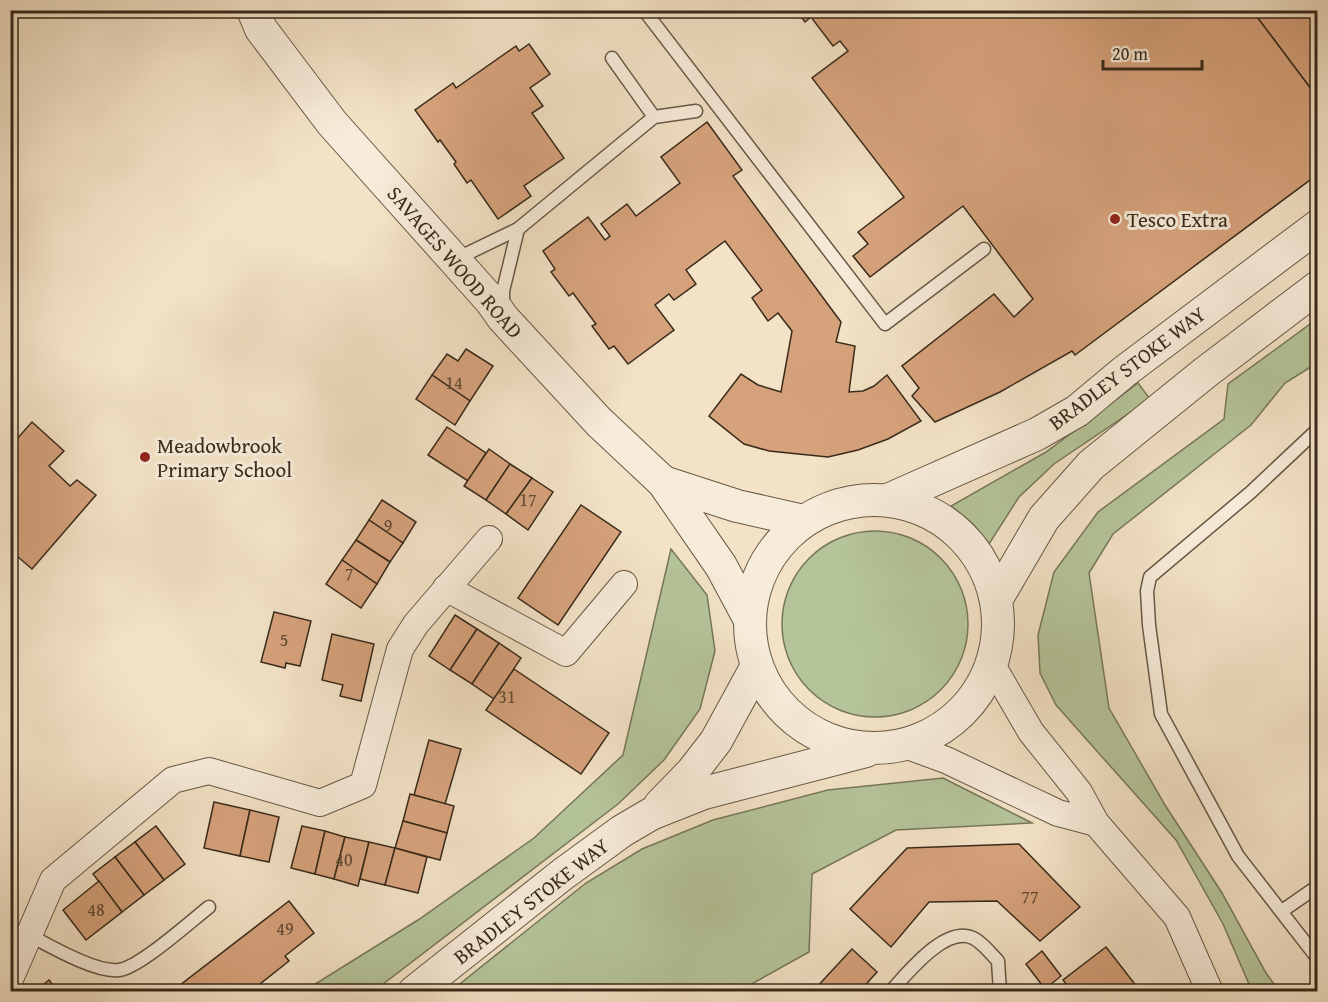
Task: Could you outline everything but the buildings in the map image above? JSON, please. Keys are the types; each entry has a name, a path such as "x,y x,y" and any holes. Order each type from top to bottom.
{"street":[{"name":"SAVAGES WOOD ROAD","path":"234,10 257,20 332,123 503,318 599,422 663,482 721,566 750,620"},
{"name":"BRADLEY STOKE WAY","path":"888,500 1038,434 1077,411 1125,371 1317,226"},
{"path":"996,600 1044,518 1091,465 1206,372 1317,287"},
{"name":"SAVAGES WOOD ROAD","path":"663,482 737,506 804,521"},
{"path":"858,500 888,500 925,510 958,532 983,563 996,600 998,633 992,665 978,693 958,716 934,734 905,745 873,749 841,744 812,732 786,712 768,690 757,666 752,644 750,620 752,596 771,554 804,521 829,507 858,500"},
{"path":"10,979 53,880 173,780 209,771 321,803 363,785 400,649 416,624 489,539"},
{"path":"446,588 566,653 624,584"},
{"path":"992,665 1031,732 1079,792 1096,823 1177,916 1210,992"},
{"name":"BRADLEY STOKE WAY","path":"651,814 692,772 716,741 757,666"},
{"path":"905,745 946,760 1058,813 1096,823"},
{"name":"BRADLEY STOKE WAY","path":"414,992 563,874 622,831 651,814 704,793 873,749"}],"lane":[{"path":"644,10 885,324 984,249"},
{"path":"612,58 654,117"},
{"path":"454,260 518,229 654,117 696,111"},
{"path":"503,318 504,291 518,229"},
{"path":"1317,429 1244,498 1150,577 1148,591 1149,625 1161,714 1238,856 1317,959"},
{"path":"1282,911 1317,886"},
{"path":"29,935 79,960 106,969 119,970 136,964 209,907"},
{"path":"890,992 934,946 950,939 963,937 973,938 998,961 1000,992"}],"green space":[{"path":"1317,319 1317,363 1285,383 1251,425 1113,534 1089,573 1109,708 1165,805 1222,893 1266,973 1279,991 1252,991 1223,924 1176,840 1056,705 1040,673 1038,635 1054,572 1098,512 1224,419 1228,384"},
{"path":"1138,383 1150,399 1054,464 1019,497 989,544 973,524 951,506 1046,452"},
{"path":"875,531 911,538 941,558 961,588 968,624 961,660 941,690 911,710 875,717 839,710 809,690 789,660 782,624 789,588 809,558 839,538"},
{"path":"671,549 707,595 715,651 700,709 664,760 618,804 374,991 304,991 418,920 534,838 623,755"},
{"path":"943,778 1032,823 896,830 812,874 809,952 739,991 451,991 586,883 642,849 713,820 828,790"}],"place":[{"name":"Tesco Extra","path":"1115,219"},
{"name":"Meadowbrook Primary School","path":"145,457"}]}
